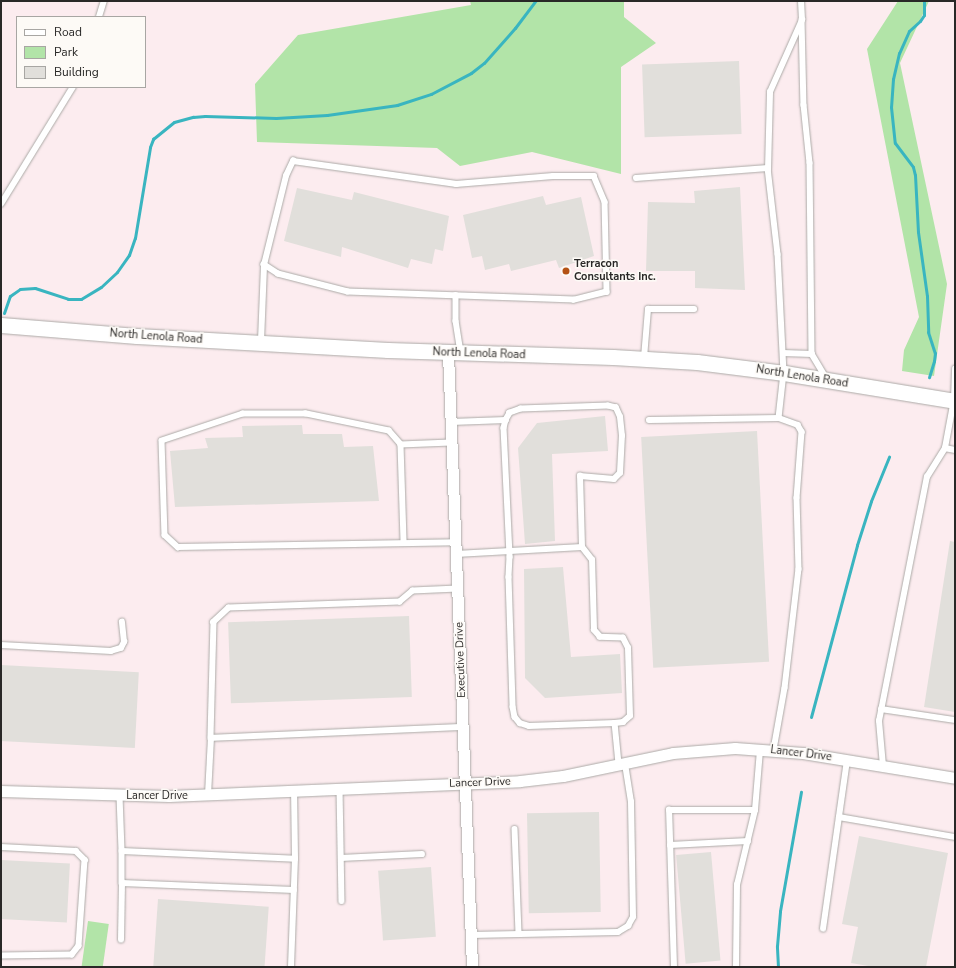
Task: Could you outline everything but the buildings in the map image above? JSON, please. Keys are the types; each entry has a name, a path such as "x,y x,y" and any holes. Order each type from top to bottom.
{"main road":[{"name":"North Lenola Road","path":"1,325 261,343 455,353 644,358 697,362 784,373 955,401"}],"street":[{"name":"Executive Drive","path":"455,353 451,443 464,727 472,967"},
{"name":"Lancer Drive","path":"1,791 120,796 208,795 466,784 548,779 622,763 693,751 760,749 847,760 955,778"}],"lane":[{"path":"99,16 104,1"},
{"path":"801,1 804,105 810,163 812,354 829,380"},
{"path":"779,418 784,373 778,254 768,170 770,92 802,20"},
{"path":"1,204 72,88"},
{"path":"261,343 264,266 286,176 294,161 456,184 552,176 594,176 605,202 608,292 574,300 348,292 278,274 264,266"},
{"path":"636,178 768,168 768,170"},
{"path":"455,353 456,295"},
{"path":"644,358 648,309 694,309"},
{"path":"783,353 812,354"},
{"path":"883,766 879,721 881,709 927,477 945,448 955,401 955,369"},
{"path":"608,406 616,408 620,417 622,436 620,473 614,479 580,476 582,546 592,560 594,630 600,637 623,638 628,648 630,716 623,722 529,726 520,723 515,717 513,707 509,585 510,551 504,428 506,420 510,413 521,409 608,406"},
{"path":"404,542 401,445 389,431 306,414 243,414 162,441 165,535 178,547 456,542"},
{"path":"649,420 779,418 798,425 802,432 797,498 799,569 785,688 774,750"},
{"path":"451,422 506,420"},
{"path":"401,445 451,443"},
{"path":"945,448 955,450"},
{"path":"456,554 582,546"},
{"path":"208,795 214,622 229,608 400,602 413,591 458,589"},
{"path":"1,645 111,651 121,648 124,642 122,622"},
{"path":"881,709 955,720"},
{"path":"471,935 618,932 628,926 632,921 631,802 615,723"},
{"path":"211,738 464,727"},
{"path":"736,967 737,885 755,810 760,749"},
{"path":"823,929 847,760"},
{"path":"340,789 342,901"},
{"path":"291,967 295,859 294,791"},
{"path":"120,796 122,851 121,940"},
{"path":"674,967 668,810 755,810"},
{"path":"839,817 955,837"},
{"path":"515,829 519,934"},
{"path":"670,845 748,841"},
{"path":"1,847 76,851 85,860 79,946 72,954 1,956"},
{"path":"122,851 295,859"},
{"path":"341,858 422,854"},
{"path":"122,883 294,890"}],"shaded area":[{"path":"1,1 955,1 955,967 1,967"}],"green space":[{"path":"470,1 624,1 624,17 656,43 621,67 621,174 532,152 460,166 437,148 257,142 255,84 298,35 471,5"},
{"path":"898,1 929,1 900,63 947,284 934,376 902,371 904,350 919,317 867,49"},
{"path":"88,921 109,924 103,967 82,967"}],"waterway":[{"path":"4,313 10,296 20,289 35,288 68,299 81,299 101,287 117,272 129,255 135,238 150,147 153,139 174,122 193,117 205,116 276,118 327,115 397,105 431,94 471,73 484,63 515,28 535,1"},
{"path":"924,1 924,15 909,31 899,53 893,79 891,107 895,143 913,167 915,175 918,232 927,296 928,332 935,353 929,377"},
{"path":"811,717 857,545 871,501 889,457"},
{"path":"778,967 777,946 780,911 801,792"}],"place":[{"name":"Terracon Consultants Inc.","path":"566,271"}]}
